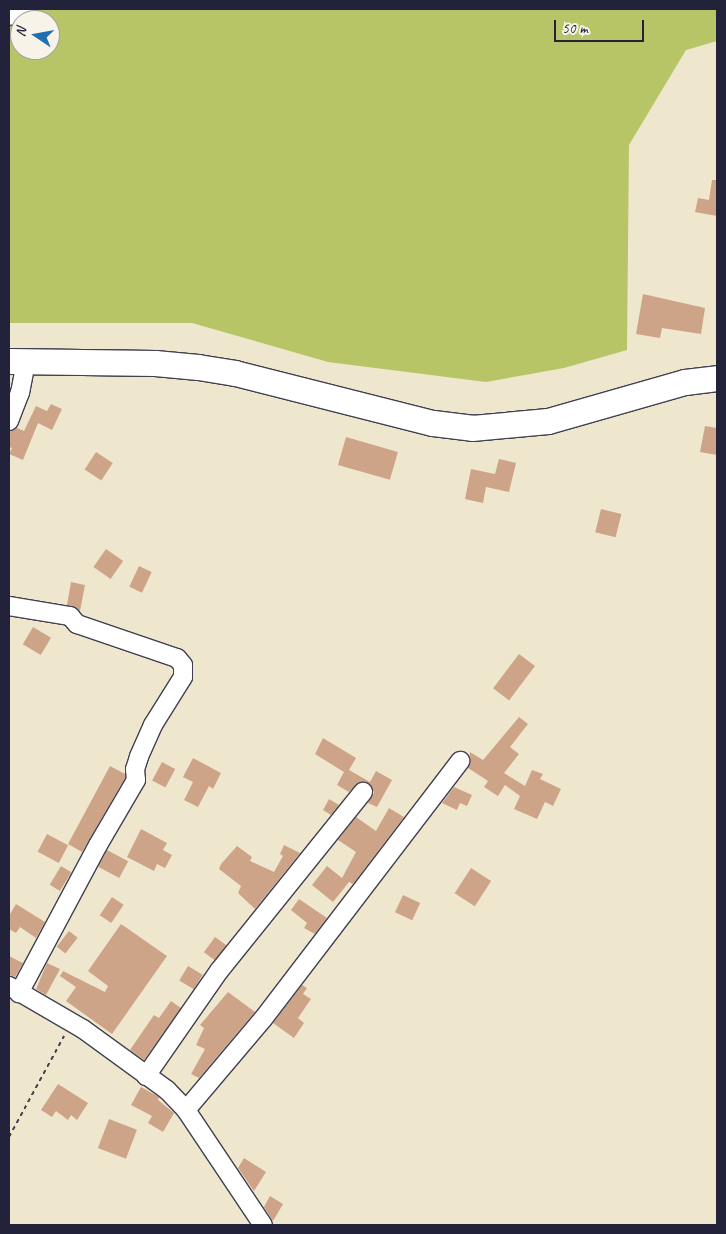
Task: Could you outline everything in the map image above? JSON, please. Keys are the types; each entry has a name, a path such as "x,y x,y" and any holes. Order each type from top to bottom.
{"highway":[{"path":"14,357 202,353 263,363 444,410 474,412 542,407 674,369 717,363"},
{"path":"14,357 155,363 198,367 270,382 424,421 472,428 548,421 685,382 717,378"}],"street":[{"path":"9,16 28,9"},
{"path":"9,421 20,393 14,357"},
{"path":"9,606 70,616 77,624 177,658 184,665 183,677 153,725 140,757 134,784 14,989 72,1022 167,1090 186,1110 264,1225"},
{"path":"186,1110 263,1019 460,760"},
{"path":"146,1076 209,985 363,792"}],"path":[{"path":"9,1137 72,1022"}],"green space":[{"path":"9,9 717,9 717,41 686,50 629,145 627,350 564,368 486,382 328,362 192,323 9,323"}],"building":[{"path":"712,180 717,180 717,216 695,212 698,198 709,200"},
{"path":"643,294 705,308 701,334 662,328 660,338 636,334"},
{"path":"51,404 62,409 52,430 38,423 23,460 9,454 12,448 9,447 9,431 17,428 24,431 36,406 47,411"},
{"path":"705,426 717,428 717,455 700,452"},
{"path":"346,437 398,452 390,480 338,465"},
{"path":"96,452 113,463 101,481 85,470"},
{"path":"499,459 516,463 509,492 486,487 483,503 465,499 471,469 495,474"},
{"path":"601,509 621,514 616,537 595,532"},
{"path":"106,549 123,561 111,579 93,567"},
{"path":"139,566 152,572 142,593 129,587"},
{"path":"71,582 85,585 80,611 67,605"},
{"path":"33,627 51,638 41,655 23,644"},
{"path":"519,654 535,666 509,700 493,688"},
{"path":"519,717 528,724 510,747 519,754 504,773 525,786 532,770 543,774 540,779 561,789 553,806 545,802 537,819 514,809 520,796 505,785 498,796 484,787 488,781 468,768 470,752 483,760"},
{"path":"323,738 356,758 349,770 370,782 376,771 392,780 377,807 368,803 374,793 369,783 359,782 349,792 337,785 344,772 315,754"},
{"path":"193,758 221,773 213,789 209,786 198,807 184,800 193,782 183,777"},
{"path":"162,762 175,769 165,788 152,781"},
{"path":"110,766 125,774 125,778 82,852 68,844"},
{"path":"454,787 472,795 467,806 460,803 457,810 442,803"},
{"path":"329,799 339,805 331,815 323,810"},
{"path":"389,808 404,817 353,884 349,882 333,902 312,885 327,866 342,878 356,852 338,840 356,817 376,831"},
{"path":"141,829 167,843 163,850 172,855 165,868 157,864 154,871 127,857"},
{"path":"47,834 68,845 59,863 38,852"},
{"path":"284,845 300,853 255,909 238,893 241,886 219,869 221,864 237,846 252,857 250,861 274,872 283,856 280,854"},
{"path":"107,850 128,861 119,878 98,867"},
{"path":"61,866 71,872 60,891 50,885"},
{"path":"471,868 491,881 475,906 455,893"},
{"path":"403,895 420,903 412,920 395,912"},
{"path":"112,897 124,905 111,923 100,915"},
{"path":"299,899 327,918 315,934 304,928 307,923 291,910"},
{"path":"16,904 45,922 36,938 20,927 16,933 9,929 9,916"},
{"path":"121,924 167,956 112,1034 66,1001 76,987 60,976 63,971 105,992 108,986 88,971"},
{"path":"69,931 78,938 65,954 57,947"},
{"path":"215,937 226,945 215,961 204,952"},
{"path":"9,956 23,963 15,977 9,975"},
{"path":"47,963 60,969 46,995 36,989"},
{"path":"188,966 203,975 194,989 179,981"},
{"path":"302,985 307,988 303,994 311,999 298,1018 304,1023 294,1038 273,1023"},
{"path":"228,992 255,1012 199,1078 191,1074 205,1049 196,1045 204,1028 200,1025"},
{"path":"171,1001 181,1008 144,1060 130,1050 154,1015 159,1018"},
{"path":"58,1084 88,1103 77,1120 71,1115 68,1120 56,1111 52,1117 41,1110"},
{"path":"141,1087 159,1097 158,1100 174,1113 163,1132 148,1123 152,1116 131,1105"},
{"path":"109,1119 137,1130 126,1159 98,1148"},
{"path":"244,1158 266,1172 254,1191 238,1168"},
{"path":"270,1196 283,1204 273,1221 264,1207"}]}
